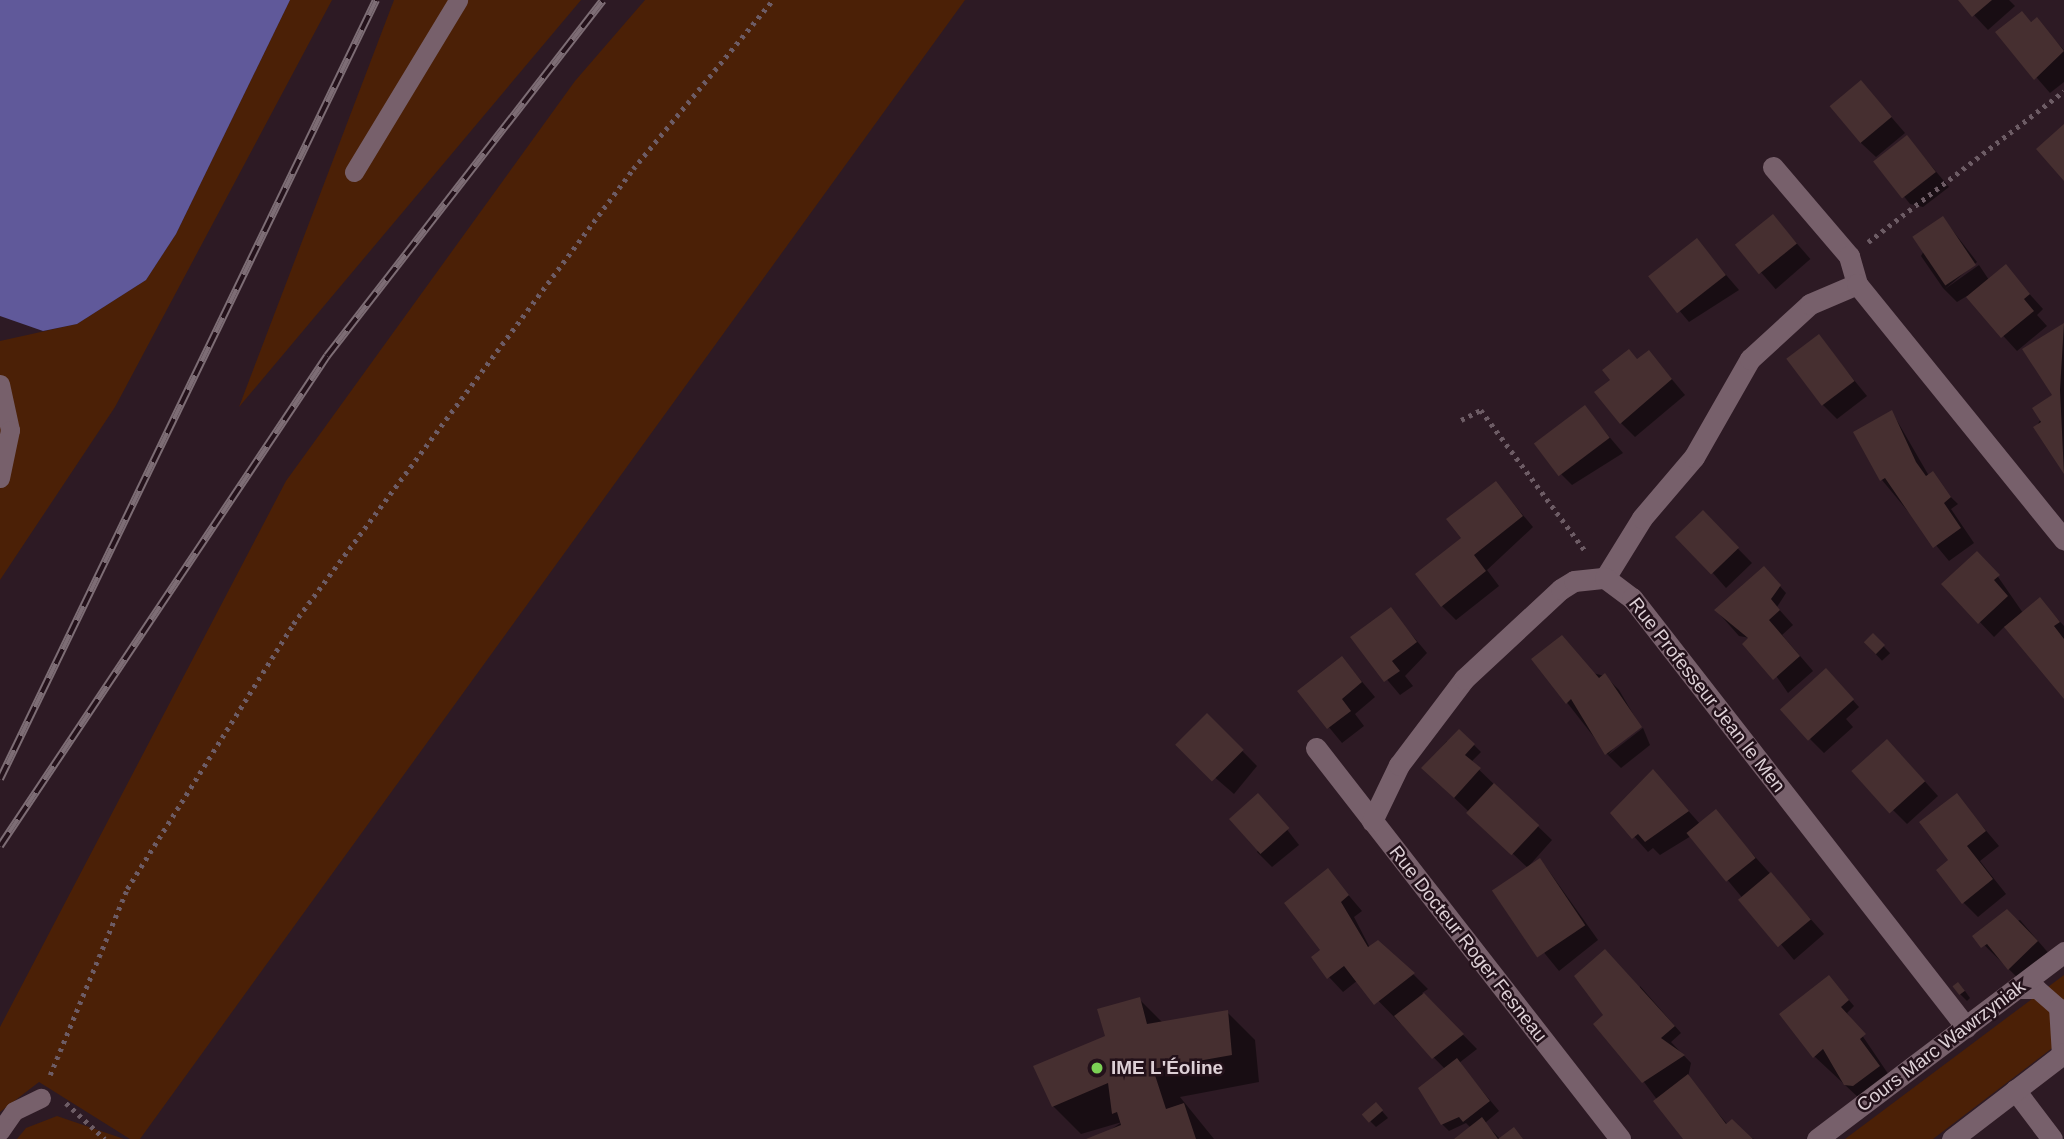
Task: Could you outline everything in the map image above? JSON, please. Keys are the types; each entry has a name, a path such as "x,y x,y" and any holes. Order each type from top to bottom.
{"street":[{"path":"1773,167 1849,256 1857,284 2064,540"},
{"path":"1372,821 1399,765 1464,679 1561,589 1574,581 1605,578 1642,518 1694,457 1750,359 1810,304 1857,284"},
{"name":"Rue Professeur Jean le Men","path":"1605,578 1632,598 1966,1027"},
{"name":"Rue Docteur Roger Fesneau","path":"1316,748 1620,1139"},
{"name":"Cours Marc Wawrzyniak","path":"1817,1139 2064,952"},
{"path":"1952,1139 2062,1054"},
{"path":"2015,1090 2052,1139"}],"lane":[{"path":"354,172 458,0"},
{"path":"0,384 10,430 0,478"},
{"path":"2016,989 2037,989 2059,1007 2062,1054"},
{"path":"0,1131 14,1111 41,1098"}],"path":[{"path":"105,1139 69,1104 41,1098 127,889 293,624 633,169 773,0"},
{"path":"1849,256 2064,91"},
{"path":"1461,420 1481,410 1605,578"}],"shaded area":[{"path":"0,0 290,0 176,234 146,280 77,324 43,331 0,316"},
{"path":"290,0 332,0 115,407 0,580 0,341 77,324 146,280 176,234"},
{"path":"394,0 581,0 239,407"},
{"path":"645,0 965,0 140,1139 130,1139 39,1082 0,1112 0,1027 286,481 575,81"},
{"path":"2064,975 2064,1039 1933,1139 1845,1139"},
{"path":"57,1116 124,1139 17,1139 26,1128"}],"building":[{"path":"1958,0 1992,0 1972,17"},
{"path":"2022,11 2031,22 2037,17 2064,51 2034,80 1995,32"},
{"path":"1861,80 1892,117 1860,143 1830,106"},
{"path":"2064,124 2064,181 2036,149"},
{"path":"1907,135 1936,172 1902,199 1873,161"},
{"path":"1773,214 1797,244 1759,274 1735,245"},
{"path":"1943,216 1976,265 1945,286 1912,237"},
{"path":"1697,238 1726,275 1677,313 1648,276"},
{"path":"2006,264 2030,294 2024,299 2034,311 2001,338 1966,297"},
{"path":"2064,323 2060,390 2064,474 2033,427 2041,422 2032,408 2052,395 2022,349"},
{"path":"1819,334 1855,381 1822,406 1786,359"},
{"path":"1629,349 1637,359 1649,350 1672,379 1620,424 1594,392 1610,380 1602,370"},
{"path":"1585,405 1610,438 1559,476 1534,444"},
{"path":"1892,410 1916,462 1926,476 1933,471 1951,497 1944,503 1961,528 1933,548 1885,478 1880,481 1853,432"},
{"path":"1496,481 1523,516 1474,555 1486,571 1441,607 1415,574 1461,538 1446,519"},
{"path":"1703,510 1739,547 1711,574 1675,537"},
{"path":"1977,551 2000,575 1994,580 2008,596 1978,624 1941,584"},
{"path":"1764,566 1781,585 1771,599 1780,610 1769,620 1800,656 1773,680 1742,644 1748,638 1714,610"},
{"path":"2040,597 2060,622 2054,626 2064,639 2064,699 2004,627"},
{"path":"1391,607 1417,642 1392,661 1400,671 1384,682 1350,637"},
{"path":"1873,633 1885,645 1876,654 1864,642"},
{"path":"1562,635 1599,678 1605,673 1642,727 1605,755 1571,699 1566,704 1531,659"},
{"path":"1342,656 1362,682 1342,699 1351,711 1327,729 1297,691"},
{"path":"1826,668 1854,699 1808,741 1780,709"},
{"path":"1207,713 1244,750 1212,782 1175,745"},
{"path":"1459,729 1475,744 1465,755 1481,768 1454,798 1421,768"},
{"path":"1887,739 1925,781 1889,813 1851,771"},
{"path":"1653,769 1689,811 1645,842 1638,834 1632,839 1610,813"},
{"path":"1494,783 1539,825 1511,855 1466,813"},
{"path":"1258,793 1289,828 1260,854 1229,819"},
{"path":"1957,793 1986,831 1967,846 1993,879 1962,904 1936,870 1948,860 1919,822"},
{"path":"1716,809 1756,858 1726,882 1686,833"},
{"path":"1540,858 1585,925 1537,958 1492,890"},
{"path":"1328,868 1349,895 1341,902 1368,947 1378,940 1415,973 1374,1005 1344,966 1327,979 1311,957 1320,950 1284,903"},
{"path":"1771,872 1811,919 1778,947 1738,900"},
{"path":"2007,909 2038,941 2008,970 1987,944 1981,948 1972,936"},
{"path":"1605,949 1675,1026 1661,1038 1685,1055 1642,1083 1593,1024 1603,1015 1574,976"},
{"path":"1829,975 1849,1000 1841,1007 1866,1034 1860,1039 1880,1066 1853,1086 1844,1085 1823,1049 1813,1058 1779,1014"},
{"path":"1958,982 1965,991 1959,995 1952,986"},
{"path":"1424,993 1464,1034 1432,1059 1394,1016"},
{"name":"IME L'Éoline","path":"1140,997 1147,1024 1228,1010 1232,1055 1153,1069 1166,1109 1184,1103 1196,1139 1086,1139 1121,1125 1117,1112 1112,1114 1108,1083 1052,1107 1033,1066 1105,1036 1097,1009"},
{"path":"1457,1058 1490,1101 1463,1122 1459,1117 1441,1125 1418,1088"},
{"path":"1688,1074 1726,1124 1732,1119 1753,1139 1683,1139 1653,1101"},
{"path":"1376,1102 1383,1110 1369,1123 1362,1114"},
{"path":"1482,1117 1498,1139 1454,1139"},
{"path":"1514,1127 1523,1139 1498,1139"}],"railway":[{"path":"0,779 376,0"},
{"path":"0,846 327,356 603,0"}],"place":[{"name":"IME L'Éoline","path":"1097,1068"}]}
